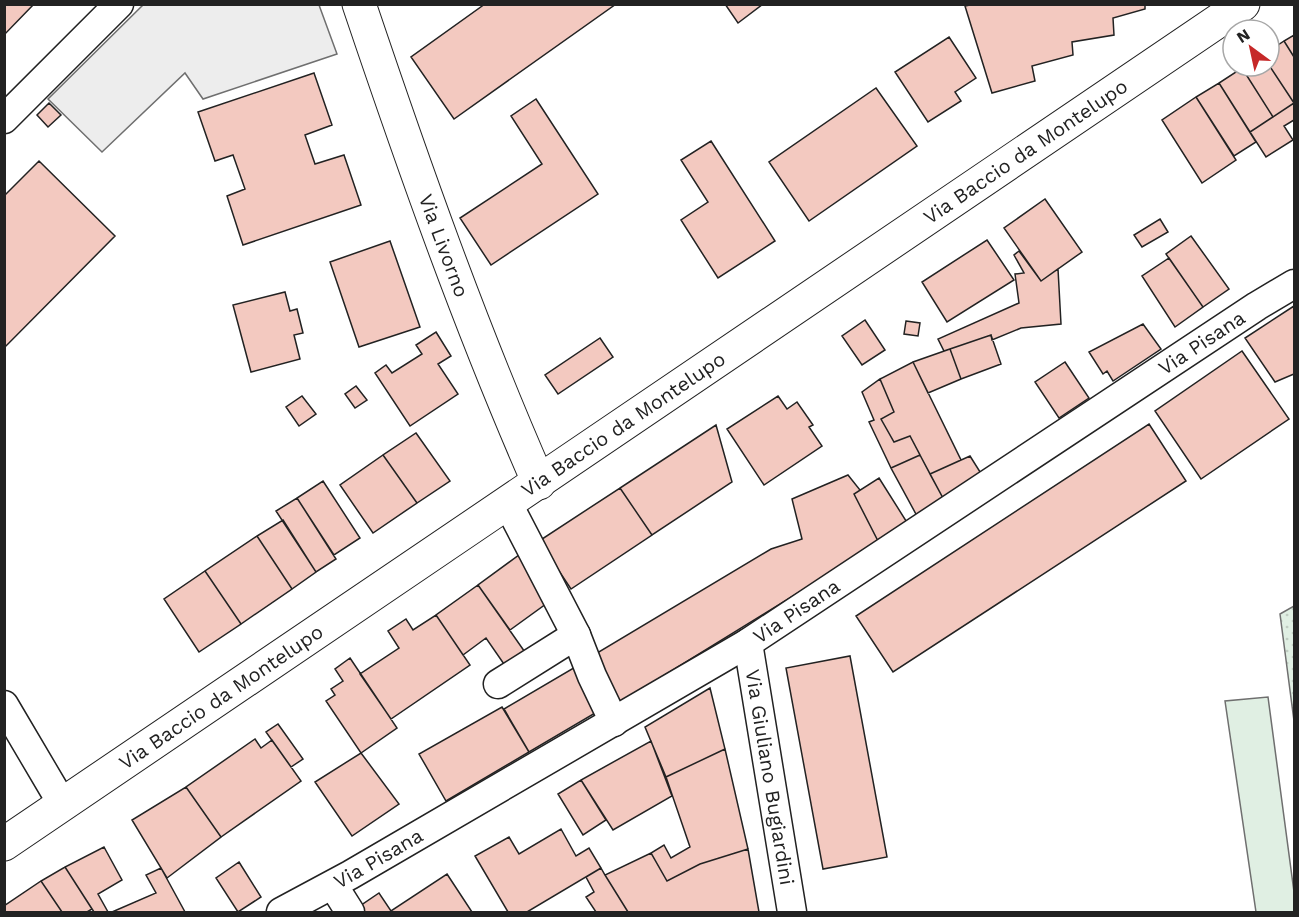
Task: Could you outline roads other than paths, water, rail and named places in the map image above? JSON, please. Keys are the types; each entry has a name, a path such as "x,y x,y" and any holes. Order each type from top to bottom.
{"street":[{"path":"4,119 119,4"},
{"name":"Via Baccio da Montelupo","path":"4,844 1244,4"},
{"name":"Via Livorno","path":"364,7 404,139 486,360 539,483"},
{"name":"Via Pisana","path":"281,912 333,885 748,643 1294,284"},
{"path":"508,504 576,635 614,722"},
{"path":"498,684 576,635"},
{"name":"Via Giuliano Bugiardini","path":"748,643 792,912"},
{"path":"4,705 63,805"},
{"path":"333,885 350,912"}]}
